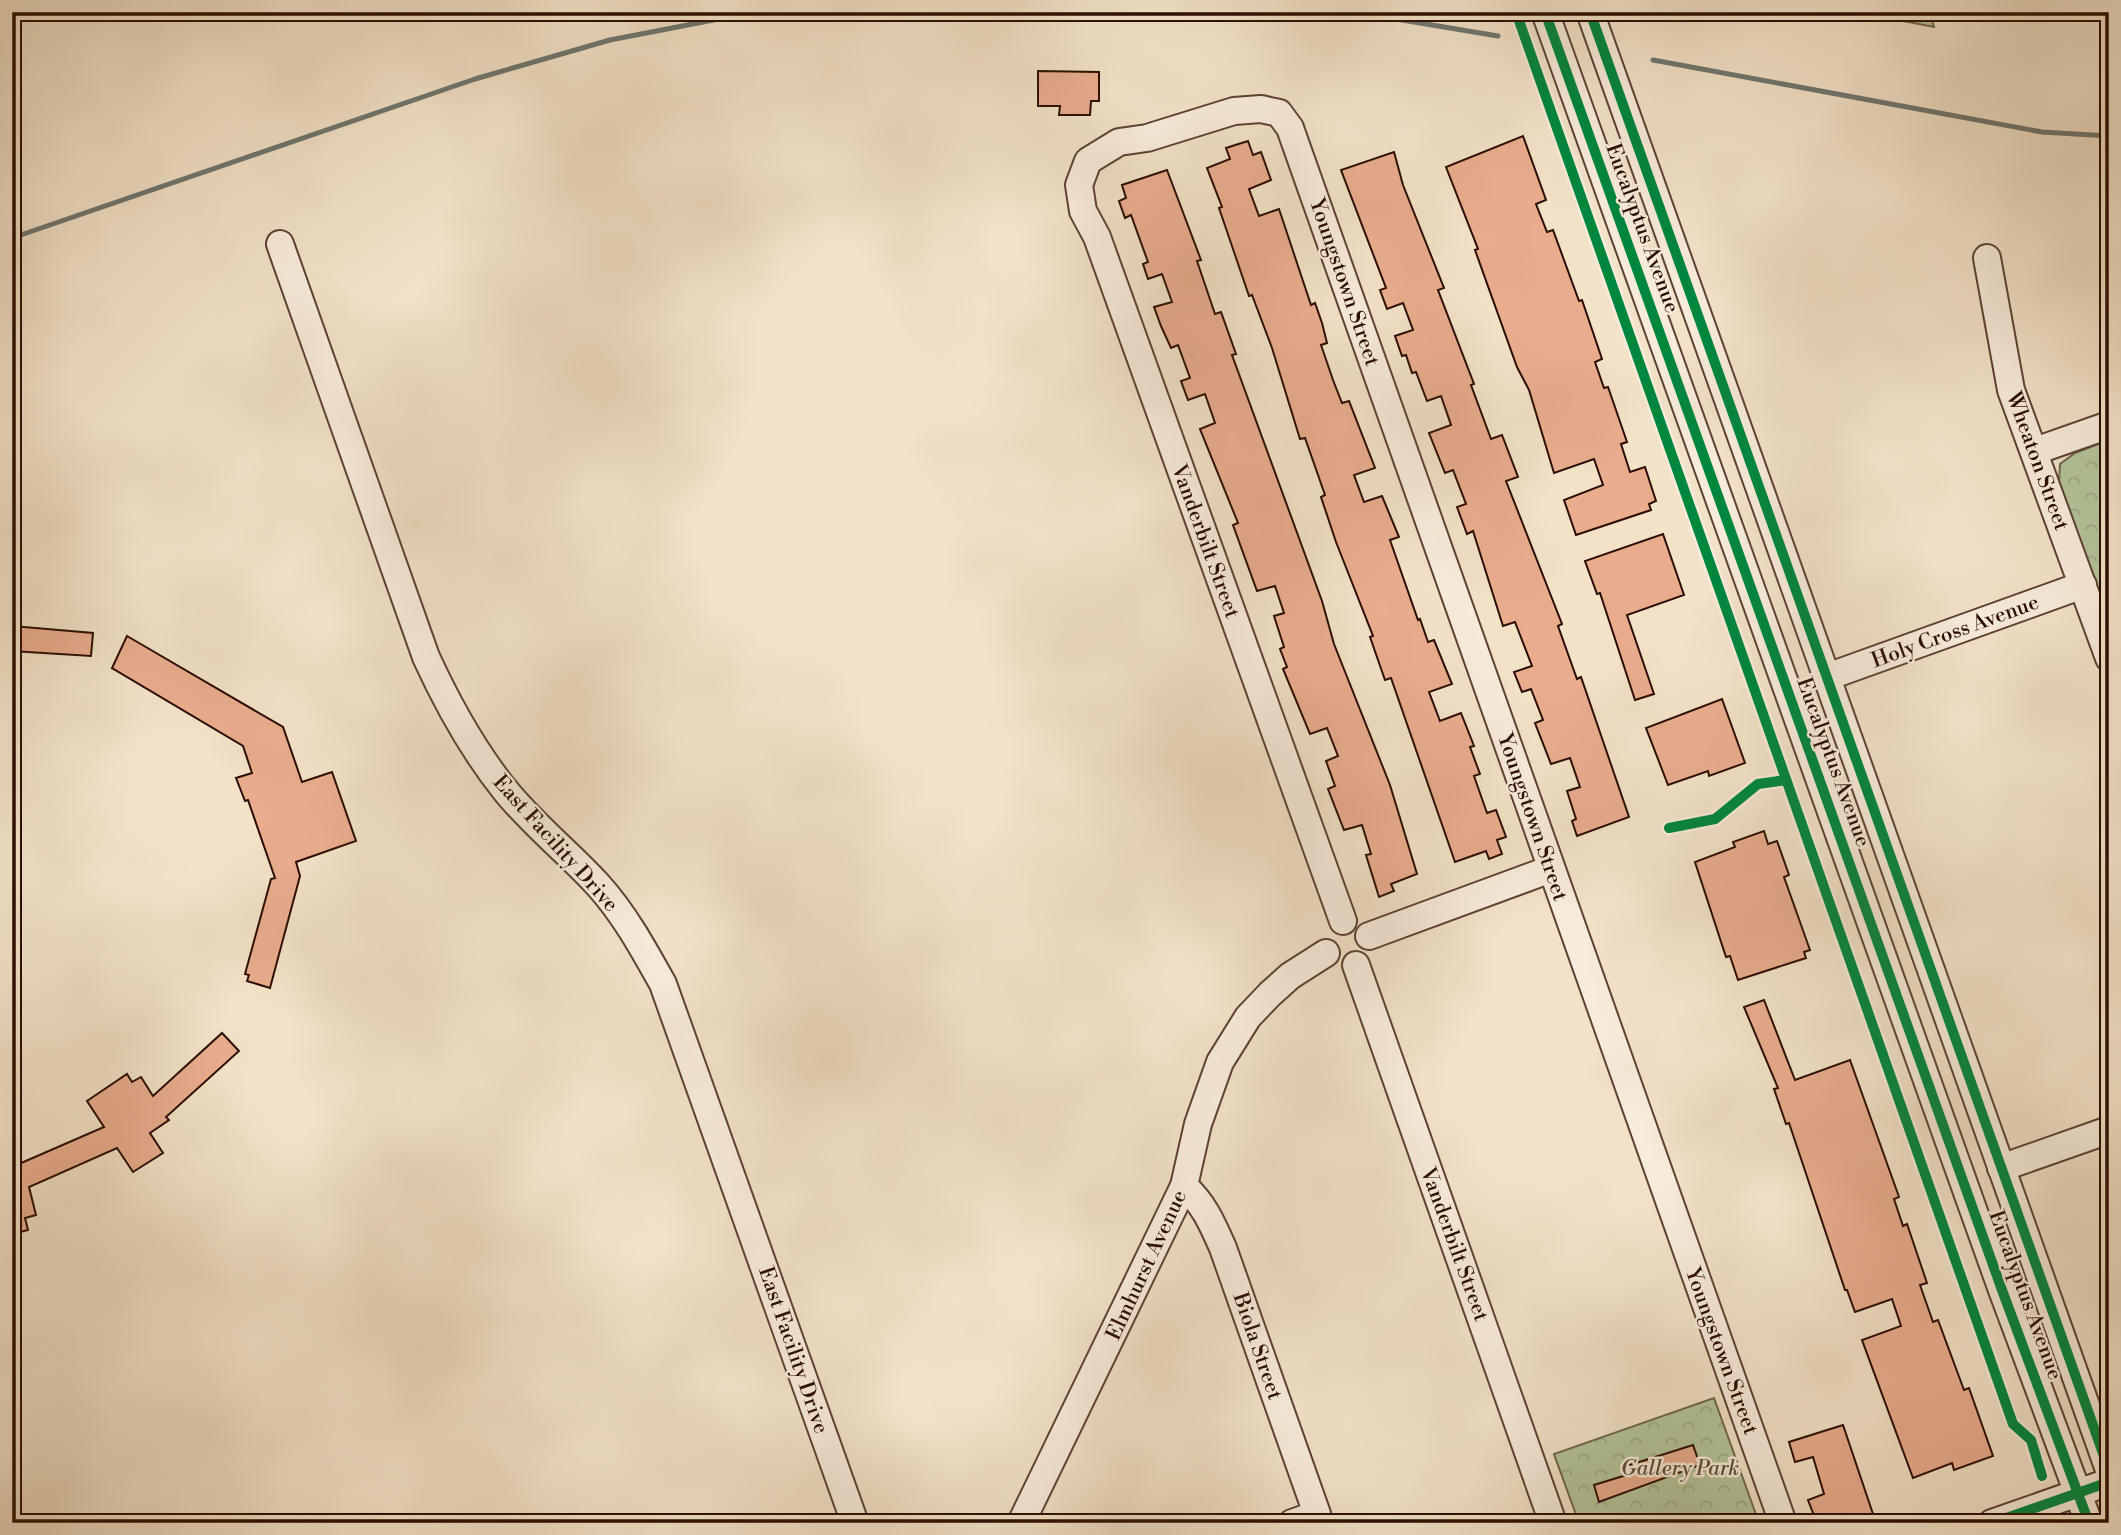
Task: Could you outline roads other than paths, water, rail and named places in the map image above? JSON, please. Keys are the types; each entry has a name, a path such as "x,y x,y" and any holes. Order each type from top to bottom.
{"street":[{"name":"Eucalyptus Avenue","path":"1545,12 1998,1277 2089,1523"},
{"name":"Eucalyptus Avenue","path":"1590,12 2109,1471"},
{"name":"Youngstown Street","path":"1088,161 1119,142 1147,138 1234,111 1261,109 1279,113 1290,128 1783,1523"},
{"name":"Vanderbilt Street","path":"1088,161 1079,185 1083,211 1097,237 1343,921"},
{"name":"East Facility Drive","path":"280,244 426,657 447,703 472,746 507,793 600,887 634,933 663,984 855,1523"},
{"name":"Wheaton Street","path":"1986,258 2011,390 2109,658"},
{"path":"2035,451 2109,425"},
{"name":"Holy Cross Avenue","path":"1827,677 2082,586"},
{"path":"1369,936 1551,869"},
{"path":"1343,921 1356,923 1369,936 1369,951 1356,965 1340,966 1326,953 1328,932 1343,921"},
{"name":"Elmhurst Avenue","path":"1021,1523 1184,1186 1208,1089 1233,1038 1270,994 1290,976 1326,953"},
{"name":"Vanderbilt Street","path":"1356,965 1553,1523"},
{"path":"2001,1168 2109,1130"},
{"name":"Biola Street","path":"1184,1186 1200,1201 1209,1215 1223,1248 1317,1514 1292,1523"},
{"path":"1992,1523 2109,1482"}],"waterway":[{"path":"12,238 475,79 610,40 755,12"},
{"path":"1354,12 1498,36"},
{"path":"1653,60 2042,132 2109,136"}],"park label":[{"name":"Gallery Park","path":"1680,1468"}]}
